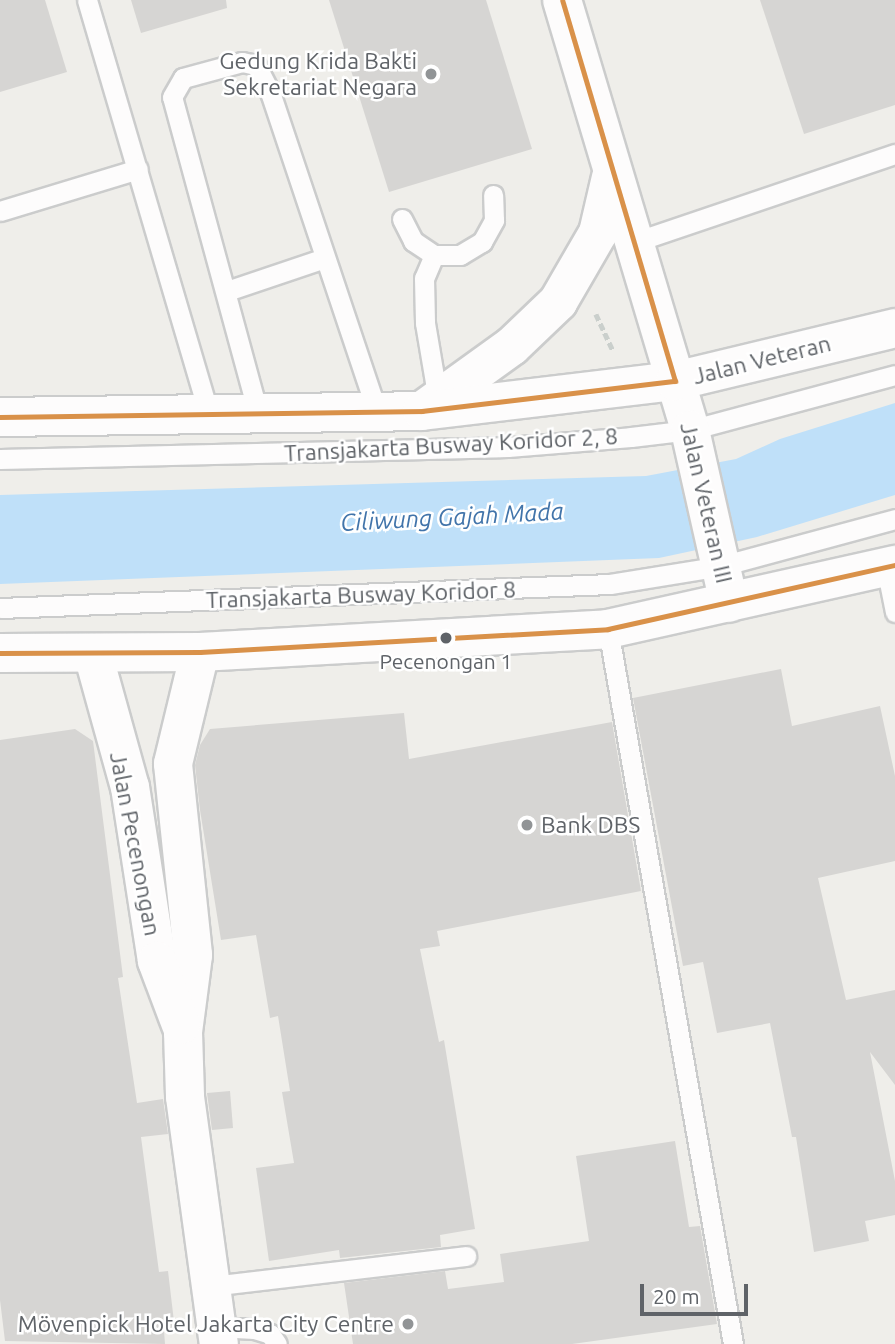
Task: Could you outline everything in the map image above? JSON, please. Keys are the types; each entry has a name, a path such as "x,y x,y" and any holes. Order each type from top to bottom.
{"main road":[{"name":"Jalan Veteran III","path":"562,0 691,438 729,603"},
{"path":"430,406 512,346 565,291 598,233 612,171"},
{"name":"Jalan Veteran","path":"0,417 377,412 622,388 675,381 895,328"},
{"path":"0,653 200,652 608,629 890,566"},
{"name":"Jalan Pecenongan","path":"200,652 173,764 193,955 183,1032 185,1097 218,1336"},
{"name":"Jalan Pecenongan","path":"93,654 130,787 157,961 183,1032"}],"lane":[{"path":"87,0 209,414"},
{"path":"258,413 227,291 172,97 183,78 207,69 242,62 256,65 271,95 377,412"},
{"path":"632,243 895,154"},
{"path":"0,211 138,169"},
{"path":"402,219 413,241 435,255 460,255 482,242 494,220 493,195"},
{"path":"430,406 424,278 435,255"},
{"path":"227,291 324,258"},
{"name":"Transjakarta Busway Koridor 2, 8","path":"0,459 508,447 691,438 895,375"},
{"name":"Transjakarta Busway Koridor 8","path":"0,608 610,584 895,519"},
{"path":"890,566 895,612"},
{"path":"608,629 733,1344"},
{"path":"211,1286 466,1256"},
{"path":"218,1336 254,1329 270,1334 277,1344"}],"path":[{"path":"565,291 595,313 608,336 622,388"}],"water":[{"name":"Ciliwung Gajah Mada","path":"895,403 895,495 757,537 659,558 0,584 0,495 646,476 736,459 780,439"}],"building":[{"path":"0,0 45,0 67,72 0,92"},
{"path":"131,0 226,0 227,8 141,33"},
{"name":"Gedung Krida Bakti Sekretariat Negara","path":"329,0 486,0 532,149 389,192"},
{"path":"760,0 895,0 895,105 804,134"},
{"path":"781,669 792,726 880,706 895,776 895,861 818,878 846,1000 895,990 895,1085 870,1052 895,1181 895,1215 865,1221 869,1241 814,1252 796,1137 792,1137 770,1023 717,1033 703,962 683,966 633,698"},
{"path":"404,713 409,759 612,722 641,891 437,931 440,946 420,949 439,1042 444,1040 475,1229 440,1235 441,1247 340,1258 339,1250 269,1261 256,1168 294,1163 282,1092 290,1091 278,1016 270,1018 256,935 221,940 195,765 200,745 210,729"},
{"path":"75,729 93,741 123,977 118,978 137,1103 163,1099 168,1134 141,1137 159,1272 168,1271 175,1330 164,1331 165,1344 5,1341 0,1300 0,740"},
{"path":"230,1091 233,1128 212,1130 207,1093"},
{"path":"675,1141 689,1227 700,1226 717,1324 572,1344 353,1344 344,1283 445,1271 448,1289 504,1282 500,1254 589,1241 576,1156"}],"transit line":[{"path":"0,417 422,411 675,381 562,0"},
{"path":"0,653 200,652 608,629 895,565"}],"place":[{"name":"Gedung Krida Bakti Sekretariat Negara","path":"431,74"},
{"name":"Pecenongan 1","path":"446,638"},
{"name":"Bank DBS","path":"527,825"},
{"name":"Mövenpick Hotel Jakarta City Centre","path":"408,1324"}]}
